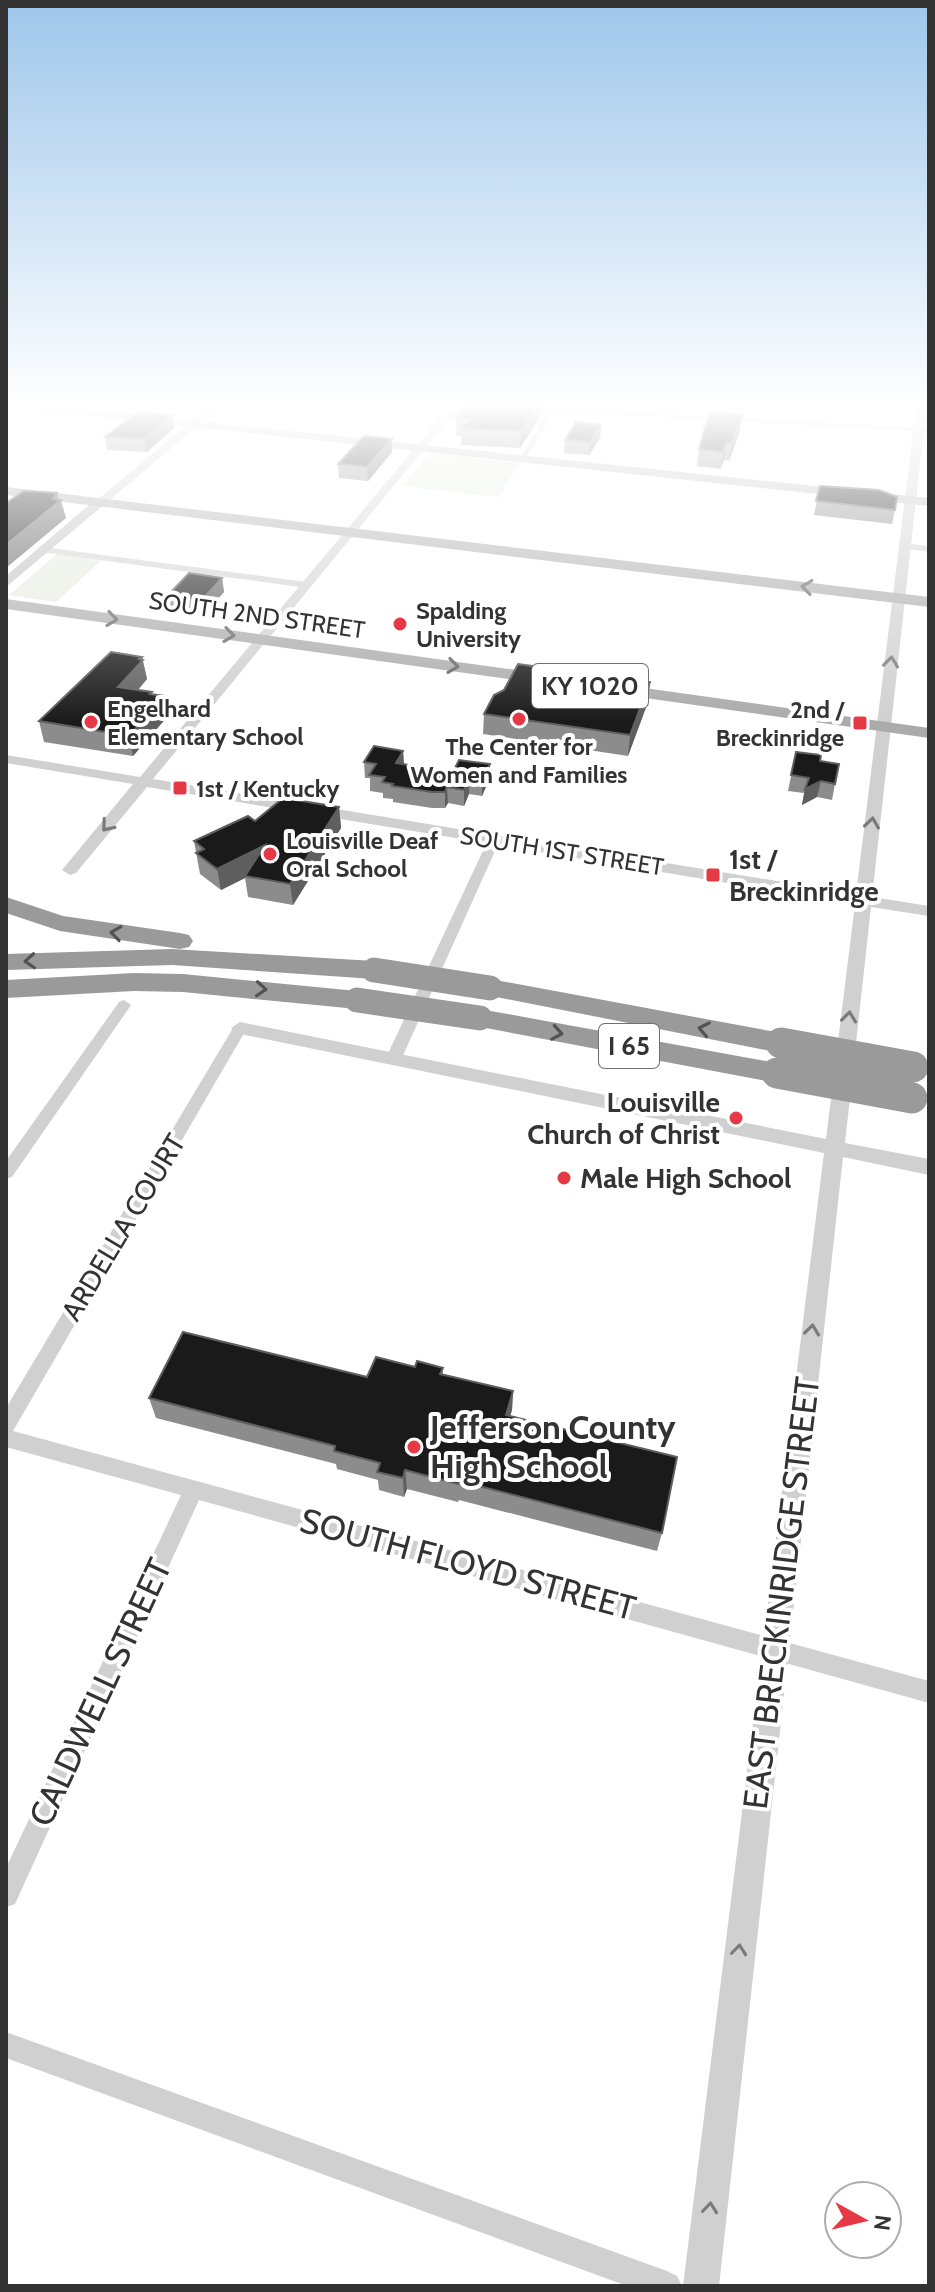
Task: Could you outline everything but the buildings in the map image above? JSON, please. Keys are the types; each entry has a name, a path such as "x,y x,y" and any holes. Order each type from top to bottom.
{"highway":[{"path":"6,905 60,923 193,950"},
{"name":"I 65","path":"6,962 193,950 374,970 490,988 921,1069"},
{"name":"I 65","path":"6,989 134,982 183,983 357,1000 480,1018 921,1100"}],"main road":[{"path":"6,583 94,508"},
{"path":"150,508 929,602"},
{"name":"SOUTH 2ND STREET","path":"6,604 562,682"},
{"name":"KY 1020","path":"592,686 929,733"}],"street":[{"path":"70,870 370,508"},
{"name":"EAST BRECKINRIDGE STREET","path":"701,2286 909,508"},
{"path":"905,546 929,549"},
{"path":"43,550 307,585"},
{"name":"SOUTH 1ST STREET","path":"6,759 929,911"},
{"path":"393,1060 494,840"},
{"path":"6,1173 124,1005"},
{"path":"240,1028 929,1167"},
{"name":"ARDELLA COURT","path":"6,1425 240,1028"},
{"name":"SOUTH FLOYD STREET","path":"6,1438 929,1692"},
{"name":"CALDWELL STREET","path":"6,1895 194,1489"},
{"path":"6,2045 667,2286"}],"shaded area":[{"path":"57,554 102,560 56,602 9,595"}],"place":[{"name":"Spalding University","path":"400,624"},
{"name":"The Center for Women and Families","path":"519,719"},
{"name":"Engelhard Elementary School","path":"91,722"},
{"name":"2nd / Breckinridge","path":"860,723"},
{"name":"1st / Kentucky","path":"180,788"},
{"name":"Louisville Deaf Oral School","path":"270,854"},
{"name":"1st / Breckinridge","path":"713,875"},
{"name":"Louisville Church of Christ","path":"736,1118"},
{"name":"Male High School","path":"564,1178"},
{"name":"Jefferson County High School","path":"414,1447"}]}
